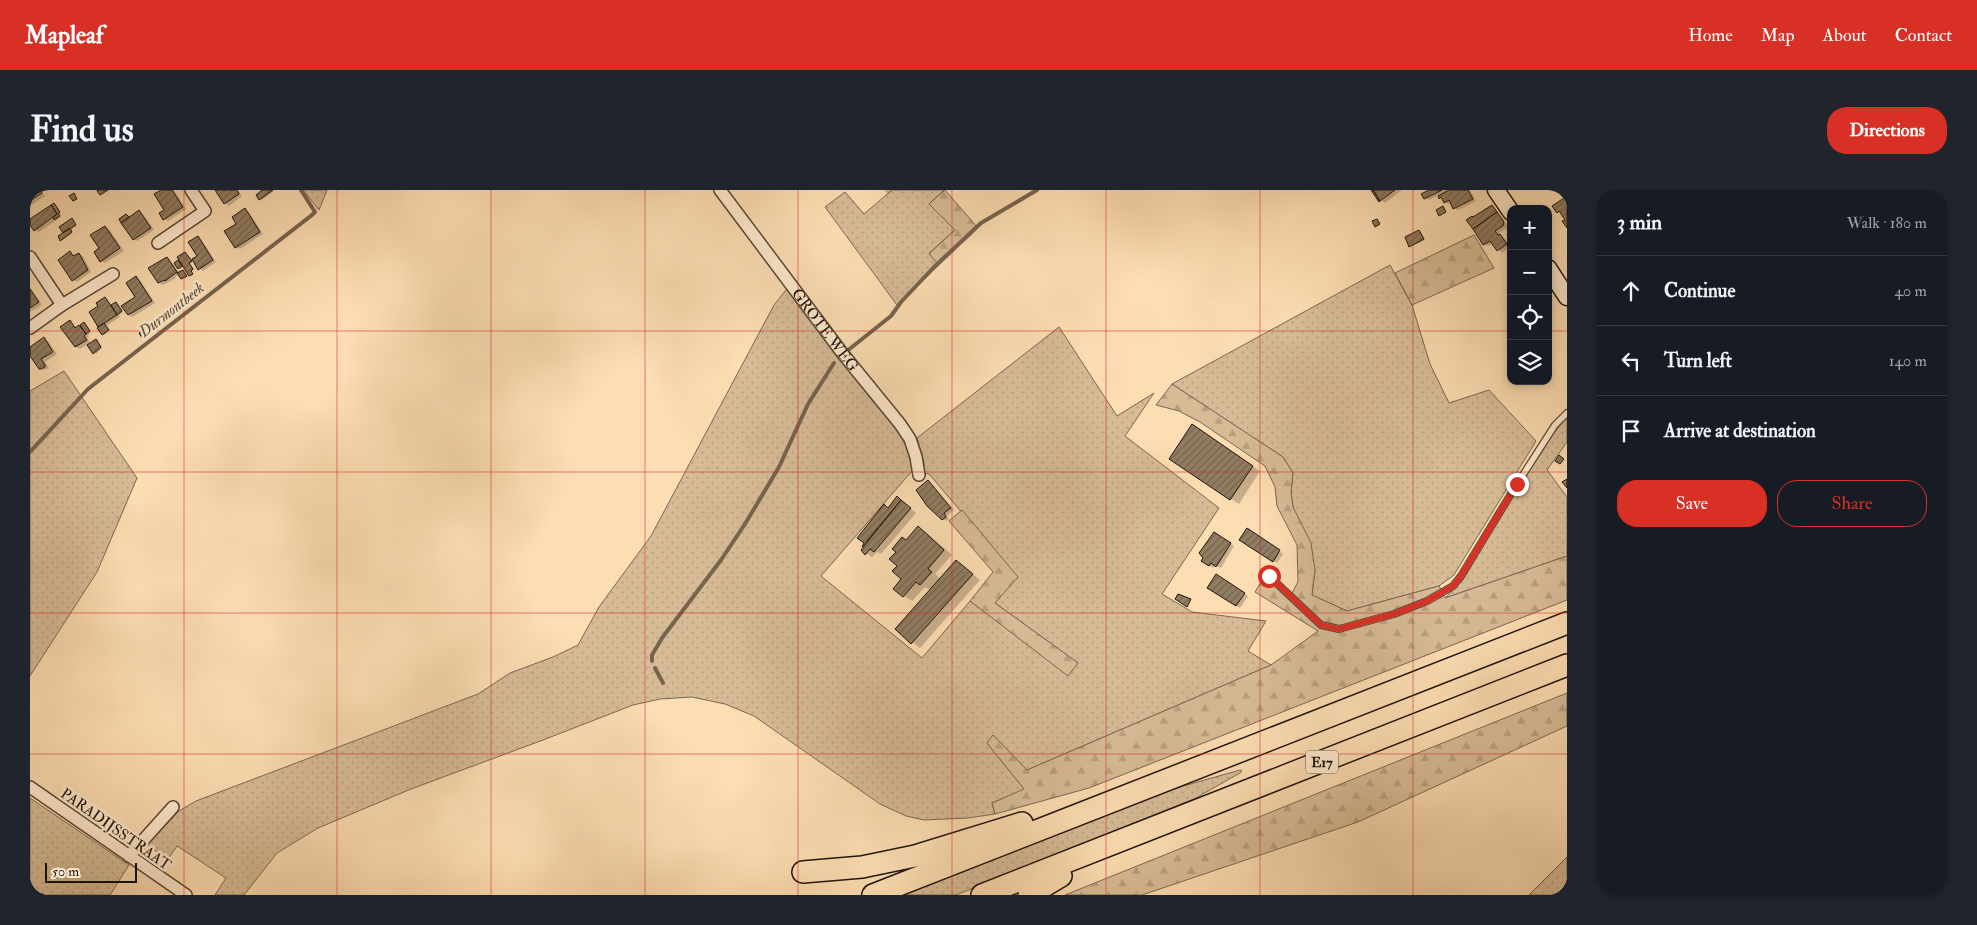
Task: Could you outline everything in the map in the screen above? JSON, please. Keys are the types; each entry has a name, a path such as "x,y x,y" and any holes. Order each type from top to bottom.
{"highway":[{"path":"873,895 1567,623"},
{"name":"E17","path":"982,895 1567,665"},
{"path":"803,872 862,867 915,856 1018,824 1100,806"},
{"path":"1028,895 1060,876 1077,858"},
{"path":"1013,895 1060,876"}],"main road":[{"path":"1496,190 1507,206"},
{"path":"1552,274 1567,297"}],"street":[{"path":"158,243 205,211 191,190"},
{"name":"GROTE WEG","path":"720,190 843,354 900,424 910,439 919,475"},
{"path":"30,257 62,305"},
{"path":"30,328 62,305 112,274"},
{"name":"PARADIJSSTRAAT","path":"30,787 186,895"},
{"path":"129,856 173,807"}],"lane":[{"path":"1269,576 1321,625 1339,629 1394,614 1427,601 1453,586 1461,576 1536,454 1555,425 1567,413"}],"green space":[{"path":"303,190 327,190 319,210"},
{"path":"892,190 944,190 929,204 955,230 929,253 939,265 897,305 825,207 845,192 864,214"},
{"path":"945,190 978,228 939,265 929,254 955,230 929,204"},
{"path":"1474,235 1494,268 1412,305 1395,273"},
{"path":"1390,265 1412,305 1430,364 1449,403 1489,390 1536,441 1454,575 1439,586 1347,611 1312,595 1315,570 1293,507 1291,492 1293,473 1283,457 1172,384"},
{"path":"790,285 906,436 910,449 912,471 821,576 922,658 970,601 1068,675 1078,663 995,603 1017,577 929,474 924,473 924,462 917,438 1059,327 1117,416 1154,393 1125,436 1219,508 1162,594 1192,612 1266,621 1248,651 1271,665 1027,770 993,736 987,743 1025,790 992,803 995,814 968,818 924,820 906,816 880,804 754,716 725,704 692,697 660,699 633,705 411,789 318,828 277,853 244,895 215,895 226,878 177,846 168,859 147,845 179,811 196,801 478,694 510,673 553,657 578,645 599,607 651,536 774,305"},
{"path":"64,371 137,478 97,572 30,676 30,391"},
{"path":"1172,384 1283,457 1293,473 1291,492 1293,507 1311,543 1315,570 1312,595 1347,611 1439,586 1445,598 1567,556 1567,600 1089,788 995,814 992,803 1024,789 987,743 993,735 1027,770 1271,665 1318,631 1255,592 1264,577 1291,595 1298,582 1297,545 1277,506 1275,487 1265,466 1200,422 1179,411 1156,405"},
{"path":"1567,417 1567,442 1547,470 1567,497 1567,556 1445,598 1463,580 1537,454"},
{"path":"962,510 1018,577 995,603 1078,663 1068,676 970,601 993,572 949,521"},
{"path":"1567,693 1567,726 1358,822 1142,895 1065,895"},
{"path":"1242,771 1240,773 1194,799 956,895 896,895 1162,792"},
{"path":"30,798 129,865 110,895 30,895"},
{"path":"1567,857 1567,895 1529,895"}],"building":[{"path":"30,190 40,190 42,193 30,201"},
{"path":"98,190 108,190 100,195"},
{"path":"161,190 172,190 183,207 163,220 159,213 164,210 154,194"},
{"path":"215,190 237,190 239,194 224,204"},
{"path":"262,190 273,190 259,200 256,195"},
{"path":"1371,190 1373,190 1379,202"},
{"path":"1373,190 1395,190 1380,201"},
{"path":"1429,190 1442,190 1424,199 1421,194"},
{"path":"1449,190 1468,190 1473,199 1453,209 1449,200 1444,203 1441,197 1439,199 1438,196"},
{"path":"74,193 77,199 73,201 69,196"},
{"path":"1567,196 1567,228 1562,221 1565,220 1559,211 1557,213 1552,206"},
{"path":"54,203 60,212 58,213 60,216 54,220 53,217 57,214 51,205"},
{"path":"51,205 57,214 34,231 30,225 30,219"},
{"path":"1492,205 1497,212 1473,229 1466,220"},
{"path":"1443,206 1446,212 1439,216 1436,210"},
{"path":"245,208 260,232 235,248 224,231 236,224 232,217"},
{"path":"139,210 151,228 133,240 121,223"},
{"path":"1497,212 1504,222 1503,226 1495,231 1498,235 1500,234 1507,244 1497,251 1490,241 1483,245 1473,229"},
{"path":"126,214 129,217 121,223 119,219"},
{"path":"72,218 76,225 63,233 59,227"},
{"path":"1377,219 1380,224 1375,227 1372,221"},
{"path":"105,226 120,248 100,262 94,252 99,248 90,235"},
{"path":"70,228 72,232 60,241 58,236"},
{"path":"1419,230 1424,239 1409,247 1405,237"},
{"path":"198,236 213,260 198,270 192,259 197,256 188,242"},
{"path":"70,251 73,256 79,253 88,270 72,281 58,260"},
{"path":"185,252 192,261 189,263 193,269 191,271 193,274 189,276 177,257"},
{"path":"167,257 177,272 165,281 158,283 148,268"},
{"path":"178,260 182,266 178,269 174,263"},
{"path":"183,270 187,276 181,279 177,273"},
{"path":"136,276 152,301 128,315 121,306 135,297 126,283"},
{"path":"30,289 39,302 30,308"},
{"path":"105,297 117,315 98,327 89,312 98,306 96,303"},
{"path":"116,302 122,311 117,315 111,305"},
{"path":"70,320 75,328 79,325 86,334 84,336 87,340 75,347 60,327"},
{"path":"84,322 90,331 86,334 80,325"},
{"path":"104,323 109,330 102,335 97,328"},
{"path":"152,325 155,329 142,338 139,333"},
{"path":"44,337 53,352 41,359 45,367 39,369 30,356 30,347"},
{"path":"96,339 101,347 93,354 87,345"},
{"path":"1192,424 1253,466 1230,500 1169,459"},
{"path":"1559,455 1564,459 1560,464 1555,461"},
{"path":"1567,479 1567,488 1562,482"},
{"path":"928,480 951,508 944,513 946,517 942,520 927,506 916,490"},
{"path":"897,496 901,500 862,547 864,543 857,538 884,504 888,508"},
{"path":"901,500 911,508 874,552 870,549 865,555 861,550"},
{"path":"918,526 944,550 928,569 932,572 920,585 916,582 903,597 893,589 901,579 892,571 897,566 889,559 896,552 892,549 902,537 906,540"},
{"path":"1247,528 1280,550 1273,562 1239,540"},
{"path":"1214,532 1231,543 1216,567 1211,563 1209,566 1201,561 1203,558 1199,553"},
{"path":"956,560 973,574 911,644 895,629"},
{"path":"1216,574 1245,593 1236,606 1207,588"},
{"path":"1178,594 1191,599 1187,607 1175,599"}],"waterway":[{"name":"Durmontbeek","path":"30,452 88,389 312,215 315,212 301,190"},
{"path":"847,351 891,316 901,302 934,267 981,223 1037,190"},
{"path":"652,661 652,655 662,638 721,560 745,524 779,467 808,404 834,363"},
{"path":"655,668 663,683"}],"route":[{"path":"1269,576 1321,625 1339,629 1394,614 1427,601 1453,586 1517,484"}]}
